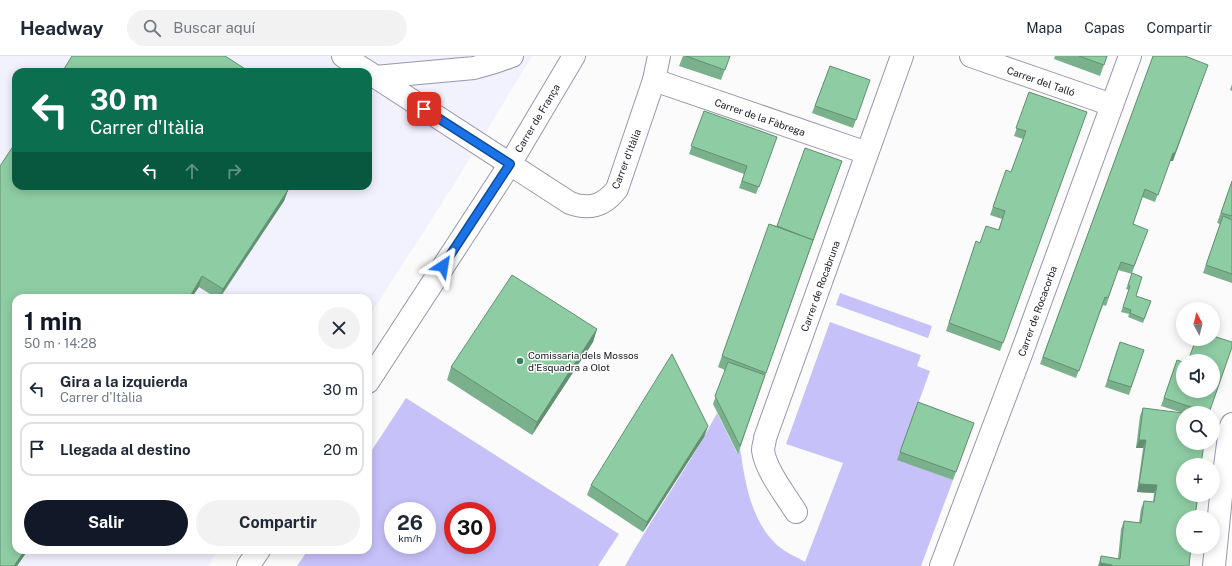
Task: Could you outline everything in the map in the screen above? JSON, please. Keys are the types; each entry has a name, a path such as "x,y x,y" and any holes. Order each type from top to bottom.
{"street":[{"name":"Carrer d'Itàlia","path":"342,56 361,68"},
{"path":"372,74 474,68 512,56"},
{"name":"Carrer de França","path":"372,376 510,164 574,56"},
{"name":"Carrer d'Itàlia","path":"372,75 575,204 589,207 604,201 617,189 654,80 659,56"},
{"name":"Carrer de Rocabruna","path":"796,512 772,474 766,460 763,450 765,438 902,56"},
{"name":"Carrer del Talló","path":"971,56 1112,106"},
{"name":"Carrer de Rocacorba","path":"941,566 1023,350 1130,56"},
{"name":"Carrer de la Fàbrega","path":"654,80 867,153"},
{"path":"1214,566 1221,496 1230,450 1230,429 1232,424"},
{"path":"248,566 256,554"}],"shaded area":[{"path":"0,56 532,56 453,186 372,312 372,294 12,294 12,554 216,554 208,566 0,566"},
{"path":"840,293 932,326 928,338 836,305"},
{"path":"830,322 921,355 917,366 930,371 898,459 953,480 921,566 625,566 695,452 717,413 737,453 740,448 750,498 759,521 777,545 805,562 843,463 786,444"},
{"path":"406,398 619,534 598,566 297,566 305,554 372,554 372,450"}],"building":[{"path":"72,56 225,56 244,68 64,68"},
{"path":"686,56 730,56 725,70"},
{"path":"1079,56 1107,56 1104,65"},
{"path":"1153,56 1185,56 1208,65 1158,195 1145,189 1133,224 1148,230 1134,266 1121,262 1108,298 1105,297 1079,371 1043,357"},
{"path":"830,66 870,80 856,120 815,106"},
{"path":"1029,92 1087,112 1003,343 949,323 976,241 980,243 986,226 999,230 1005,211 993,207 1006,170 1011,172 1026,131 1016,128"},
{"path":"704,111 777,137 759,187 742,181 747,166 691,146"},
{"path":"12,148 12,190 288,190 223,289 202,276 191,294 12,294 12,554 22,554 14,566 0,566 0,166"},
{"path":"805,148 842,161 813,240 777,226"},
{"path":"1232,181 1232,216 1221,213"},
{"path":"1223,216 1232,220 1232,274 1206,265"},
{"path":"769,224 813,240 766,373 722,356"},
{"path":"1132,273 1142,277 1136,296 1151,301 1144,319 1130,313 1131,310 1123,307 1130,286 1128,285"},
{"name":"Comissaria dels Mossos d'Esquadra a Olot","path":"512,275 597,329 537,422 451,367"},
{"path":"1220,338 1232,342 1232,347 1220,381 1220,354 1191,354 1193,346 1220,346"},
{"path":"1120,342 1144,350 1131,387 1108,380"},
{"path":"672,354 708,426 647,522 591,485"},
{"path":"728,362 765,375 740,446 715,396"},
{"path":"1176,363 1176,398 1214,398 1211,406 1188,406 1164,398"},
{"path":"918,402 974,423 956,472 900,452"},
{"path":"1143,408 1176,412 1176,450 1203,450 1202,458 1176,458 1176,502 1197,502 1196,510 1176,510 1176,554 1190,554 1189,566 1112,566 1100,563 1101,556 1120,559 1124,521 1141,523 1144,501 1154,502 1157,485 1139,484 1146,440 1139,440"}],"place":[{"name":"Comissaria dels Mossos d'Esquadra a Olot","path":"520,361"}],"route":[{"path":"424,109 510,164 443,266"}]}
